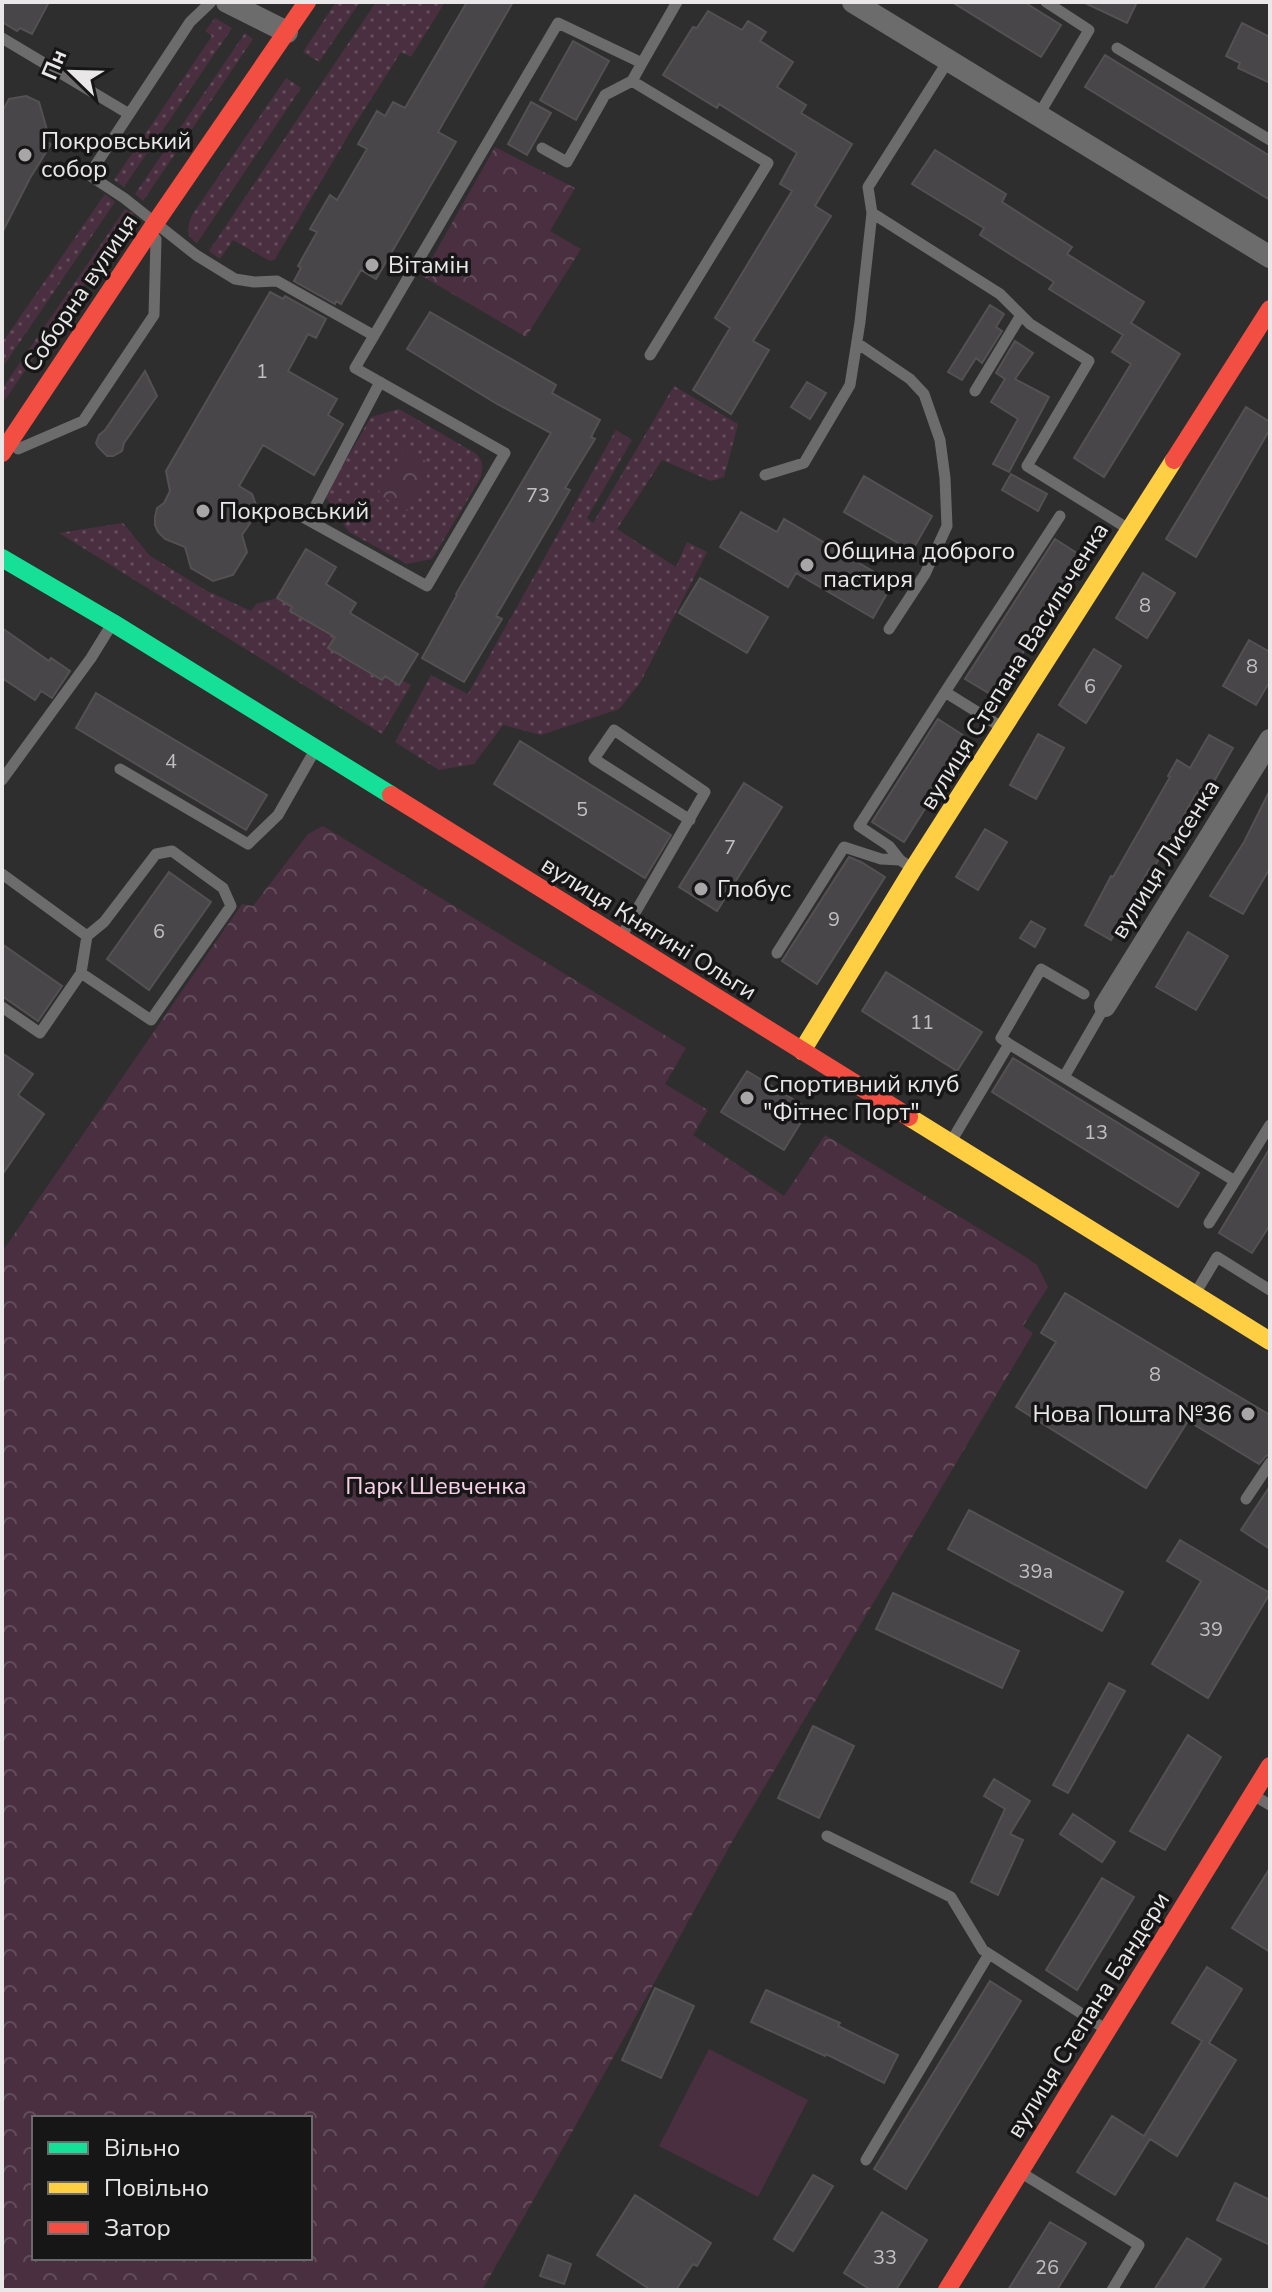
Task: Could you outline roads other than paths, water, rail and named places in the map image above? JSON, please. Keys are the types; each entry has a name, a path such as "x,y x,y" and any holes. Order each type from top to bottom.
{"street":[{"path":"227,2 287,32"},
{"name":"Соборна вулиця","path":"2,454 307,2"},
{"path":"853,2 1270,257"},
{"name":"вулиця Степана Васильченка","path":"802,1051 906,864 1003,728 1270,309"},
{"name":"вулиця Княгині Ольги","path":"2,558 113,623 1270,1341"},
{"name":"вулиця Лисенка","path":"1105,1006 1270,740"},
{"name":"вулиця Степана Бандери","path":"947,2290 1270,1766"}],"lane":[{"path":"211,2 190,22 89,175 156,222 196,255 235,279 277,281 373,335"},
{"path":"542,148 567,162 605,95 632,81 677,2"},
{"path":"1038,116 1089,30 1046,2"},
{"path":"295,513 427,586 505,453 355,368 558,23 642,63"},
{"path":"2,38 129,114"},
{"path":"1117,48 1270,140"},
{"path":"765,475 804,463 850,385 872,213 868,187 948,61"},
{"path":"632,81 768,163 650,355"},
{"path":"872,213 1000,294 1030,324 1089,361 1027,466 1129,529"},
{"path":"2,454 83,421 154,315 156,222"},
{"path":"975,391 1021,315"},
{"path":"857,343 910,379 924,394 940,440 945,478 947,526 925,574 889,629"},
{"path":"308,520 380,382"},
{"path":"906,864 889,846 859,826 1060,516"},
{"path":"2,780 113,623"},
{"path":"945,692 1003,728"},
{"path":"620,938 690,820 705,792 614,730 594,759 690,820"},
{"path":"120,769 248,844 278,815 316,749"},
{"path":"777,953 844,847 906,864"},
{"path":"2,1007 40,1033 81,973 87,936 104,922 156,854 172,851 223,888 231,906 151,1020 81,973"},
{"path":"2,874 87,936"},
{"path":"1084,994 1041,969 1001,1038 1235,1181"},
{"path":"1064,1077 1105,1006"},
{"path":"951,1142 1009,1044"},
{"path":"1209,1223 1270,1125"},
{"path":"1194,1294 1217,1257 1270,1290"},
{"path":"1246,1499 1270,1463"},
{"path":"1252,1795 1270,1805"},
{"path":"827,1836 951,1897 983,1950 1107,2030"},
{"path":"866,2160 989,1954"},
{"path":"1020,2171 1139,2245 1112,2290"}],"place":[{"name":"Покровський собор","path":"25,155"},
{"name":"Вітамін","path":"372,265"},
{"name":"Покровський","path":"203,511"},
{"name":"Община доброго пастиря","path":"807,565"},
{"name":"Глобус","path":"701,889"},
{"name":"Спортивний клуб \"Фітнес Порт\"","path":"747,1098"},
{"name":"Нова Пошта №36","path":"1248,1414"}],"park label":[{"name":"Парк Шевченка","path":"436,1486"}]}
